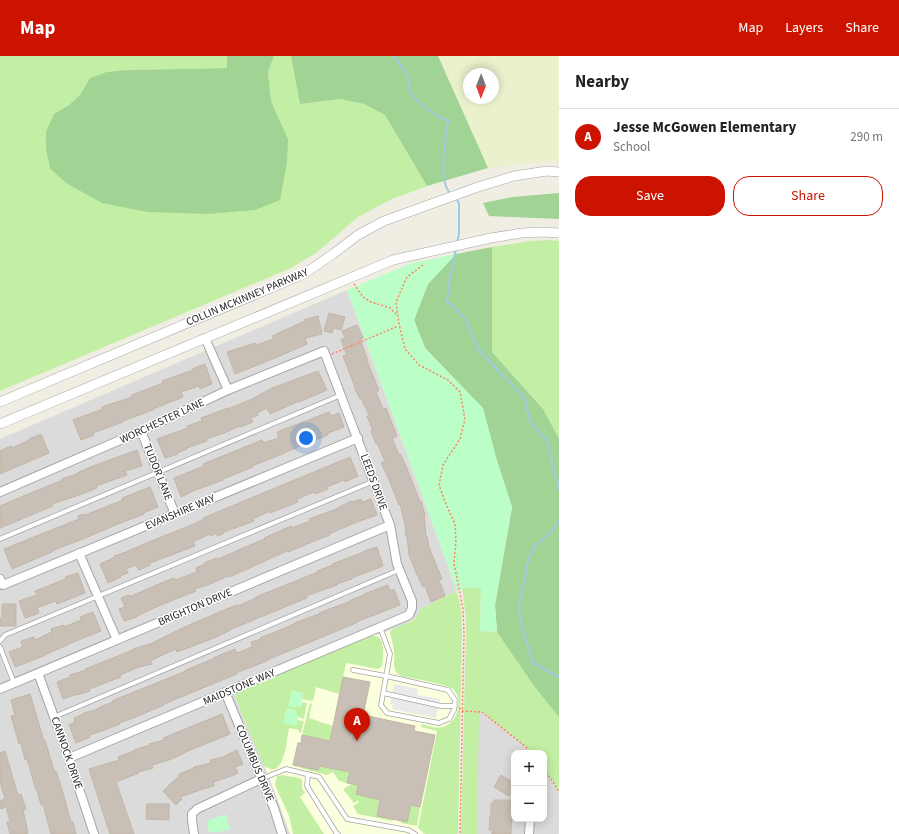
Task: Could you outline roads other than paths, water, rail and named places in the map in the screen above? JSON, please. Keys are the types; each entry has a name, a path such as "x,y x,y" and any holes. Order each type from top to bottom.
{"street":[{"name":"COLLIN MCKINNEY PARKWAY","path":"0,402 304,274 358,235 384,221 478,187 514,176 547,171 559,172"},
{"name":"COLLIN MCKINNEY PARKWAY","path":"0,424 393,260 491,238 522,233 559,232"},
{"path":"205,338 228,390"},
{"name":"WORCHESTER LANE","path":"0,492 141,431 228,390 325,353"},
{"name":"LEEDS DRIVE","path":"325,353 390,525 397,564 412,600 412,608 409,615"},
{"name":"TUDOR LANE","path":"141,431 175,514"},
{"name":"EVANSHIRE WAY","path":"1,582 80,553 358,438"},
{"name":"BRIGHTON DRIVE","path":"0,689 390,525"},
{"path":"80,553 117,640"},
{"name":"MAIDSTONE WAY","path":"70,758 409,615"},
{"name":"CANNOCK DRIVE","path":"38,673 70,758 94,834"},
{"name":"COLUMBUS DRIVE","path":"225,692 274,808 282,834"},
{"path":"194,834 192,814 197,809 261,779"},
{"path":"529,834 530,822"}],"lane":[{"path":"0,539 341,394"},
{"path":"0,641 5,635 374,481"},
{"path":"54,717 399,570"},
{"path":"353,670 386,676 448,690 455,700 454,710 449,719 439,723 387,713 380,705 383,693 386,676 390,654 380,627"},
{"path":"0,647 14,683"},
{"path":"383,693 440,706 455,706"},
{"path":"261,779 286,769 319,777 347,819 408,830 415,834"},
{"path":"308,774 307,786 338,834"}],"waterway":[{"path":"393,56 405,72 409,81 409,91 413,96 426,108 448,121 444,148 443,170 444,180 451,194"},
{"path":"455,199 459,204 459,234 457,243"},
{"path":"456,249 447,301 465,319 478,349 525,399 530,422 547,441 559,489"},
{"path":"559,520 551,532 535,546 528,561 519,607 521,622 533,663 559,677"}],"place":[{"name":"Jesse McGowen Elementary","path":"357,741"}]}
